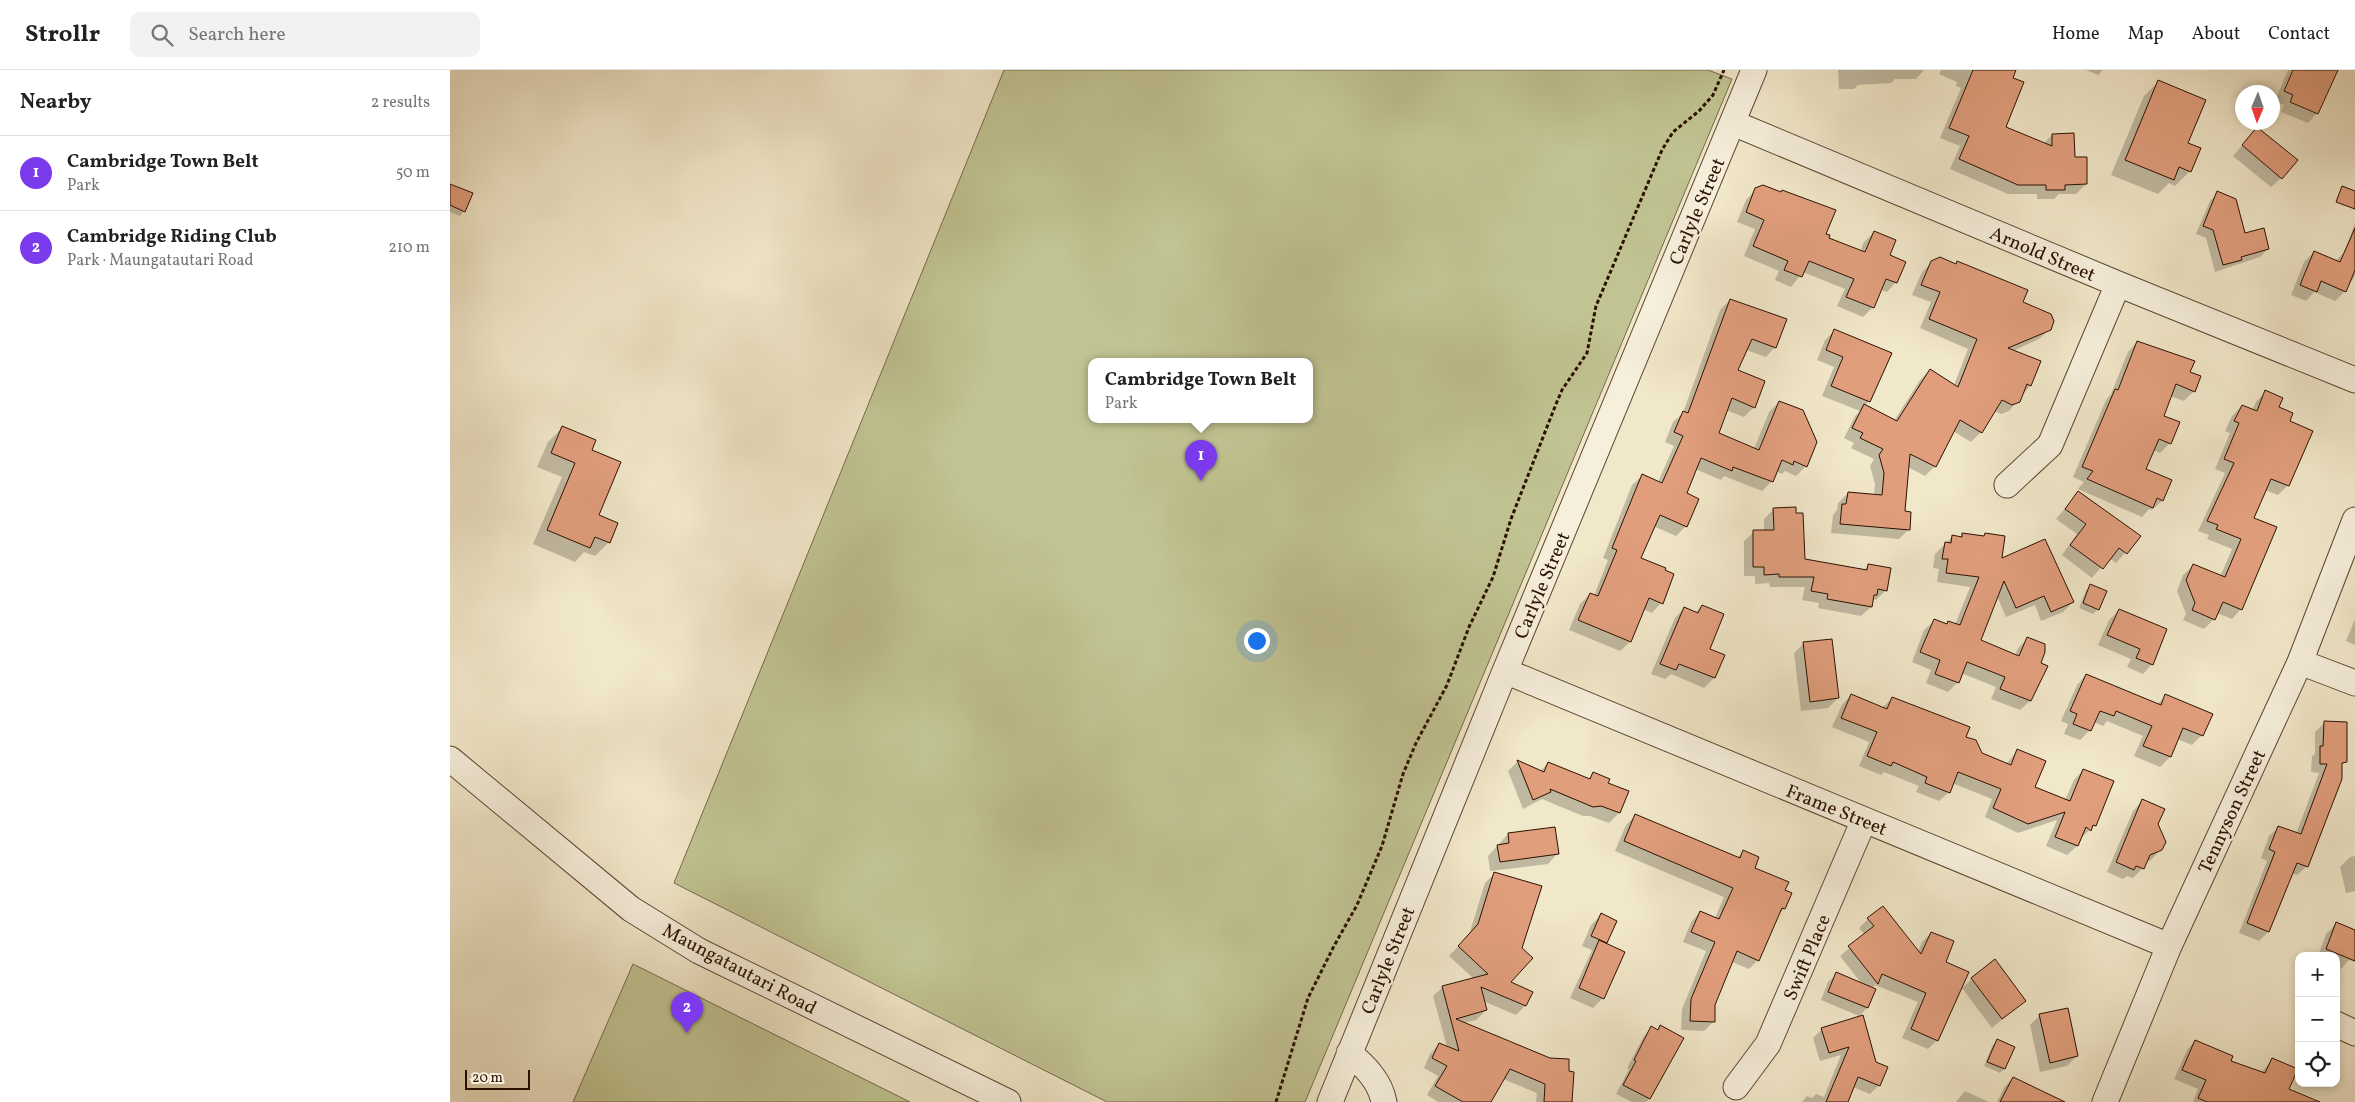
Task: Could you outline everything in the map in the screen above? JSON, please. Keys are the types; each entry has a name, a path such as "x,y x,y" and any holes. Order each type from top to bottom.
{"street":[{"name":"Carlyle Street","path":"1330,1102 1505,671 1754,70"},
{"name":"Arnold Street","path":"1733,123 2118,284 2355,380"},
{"path":"2007,485 2050,444 2118,284"},
{"name":"Tennyson Street","path":"2105,1102 2169,946 2300,662 2355,520"},
{"path":"2300,662 2355,683"},
{"name":"Frame Street","path":"1505,671 2169,946"},
{"name":"Maungatautari Road","path":"450,759 631,908 692,946 1008,1102"},
{"name":"Swift Place","path":"1736,1086 1768,1044 1864,820"},
{"path":"2340,1026 2355,1033"},
{"path":"1349,1053 1367,1068 1382,1092 1384,1102"}],"path":[{"path":"1276,1102 1308,998 1357,906 1382,846 1403,774 1416,743 1447,685 1468,627 1493,577 1510,519 1562,390 1587,353 1596,306 1662,150 1673,132 1699,111 1713,95 1724,70"}],"green space":[{"path":"1004,70 1708,70 1732,79 1305,1102 1107,1102 674,883"},
{"path":"633,964 910,1102 573,1102"}],"building":[{"path":"1973,70 2016,70 2013,78 2024,82 2006,127 2052,146 2052,134 2074,133 2075,157 2087,157 2087,184 2065,185 2065,190 2046,190 2046,185 2018,185 1959,159 1969,136 1949,128"},
{"path":"2293,70 2338,70 2318,114 2290,102 2293,95 2284,91"},
{"path":"2158,80 2206,100 2188,143 2201,148 2191,172 2179,167 2174,180 2125,160"},
{"path":"2254,130 2261,130 2298,160 2282,179 2242,145"},
{"path":"450,184 473,193 465,212 450,205"},
{"path":"1763,185 1836,210 1826,234 1830,235 1829,238 1865,252 1874,231 1896,240 1890,255 1906,262 1897,283 1886,279 1874,308 1846,297 1854,279 1809,261 1802,277 1784,270 1788,261 1753,246 1764,220 1746,212 1755,188"},
{"path":"2342,186 2355,191 2355,209 2336,202"},
{"path":"2217,191 2236,199 2245,233 2264,228 2269,249 2241,257 2242,260 2223,265 2213,230 2203,226"},
{"path":"2355,228 2355,270 2346,292 2321,281 2317,292 2300,285 2314,251 2340,262"},
{"path":"1940,257 1956,264 1957,261 2028,290 2023,302 2051,314 2054,321 2051,330 2008,348 2041,361 2031,386 2027,384 2020,402 2012,405 2002,400 1982,433 1960,420 1936,467 1910,454 1905,511 1911,512 1910,530 1840,524 1842,504 1846,504 1848,492 1882,495 1884,473 1879,455 1883,449 1860,438 1863,433 1852,428 1864,404 1897,421 1930,369 1958,387 1977,339 1929,319 1940,292 1921,285 1931,261"},
{"path":"1730,299 1787,319 1776,348 1752,339 1738,370 1765,381 1755,408 1732,398 1719,433 1759,450 1779,401 1803,410 1817,442 1807,467 1794,461 1793,465 1782,460 1773,482 1733,467 1732,471 1701,458 1687,493 1699,499 1687,527 1660,515 1641,558 1666,568 1665,570 1674,574 1663,604 1649,598 1631,642 1578,620 1590,593 1598,596 1617,550 1612,548 1642,474 1662,483 1683,436 1674,432 1683,411 1688,413"},
{"path":"1834,329 1892,353 1870,402 1831,386 1843,357 1826,350"},
{"path":"2137,341 2195,361 2190,372 2201,376 2195,392 2176,384 2164,416 2180,422 2171,444 2159,439 2146,469 2172,480 2163,501 2157,498 2153,508 2087,479 2093,471 2082,467 2115,389 2118,390"},
{"path":"2265,390 2283,398 2279,407 2293,413 2290,421 2313,431 2289,486 2271,479 2254,518 2277,527 2242,610 2223,602 2215,620 2192,610 2195,603 2186,580 2193,564 2225,577 2241,539 2216,529 2218,525 2207,521 2234,463 2224,459 2239,423 2234,421 2242,405 2257,411"},
{"path":"562,426 596,440 592,450 621,462 599,515 618,523 610,543 595,537 590,548 547,530 575,463 551,453"},
{"path":"2078,491 2141,536 2127,554 2119,548 2103,569 2070,545 2086,524 2065,509"},
{"path":"1796,507 1796,513 1803,513 1805,559 1867,570 1868,564 1891,568 1887,591 1878,589 1877,595 1874,595 1872,607 1827,599 1828,594 1811,591 1814,577 1779,577 1779,574 1764,575 1764,567 1753,567 1753,530 1774,530 1773,508"},
{"path":"1962,533 1984,536 1985,533 2005,536 2002,558 2045,539 2074,602 2051,612 2044,596 2016,608 2004,581 1981,640 2019,656 2027,637 2045,644 2045,652 2041,663 2048,666 2031,701 2000,689 2005,677 1967,662 1959,683 1935,674 1940,660 1920,652 1934,619 1947,624 1948,621 1960,625 1979,577 1946,573 1948,559 1942,559 1945,542 1951,543 1952,535 1962,537"},
{"path":"2090,584 2107,591 2099,610 2083,603"},
{"path":"1702,605 1724,614 1710,649 1725,655 1715,678 1679,664 1676,670 1660,664 1684,607 1698,613"},
{"path":"2119,609 2167,629 2153,665 2136,658 2140,649 2107,635"},
{"path":"1832,639 1839,698 1810,702 1803,642"},
{"path":"2086,674 2161,705 2165,694 2213,714 2203,736 2183,728 2171,757 2143,746 2152,726 2116,711 2114,716 2100,711 2091,731 2073,724 2077,714 2070,711"},
{"path":"1851,694 1887,709 1892,697 1970,727 1966,737 1976,740 1982,753 2011,765 2017,749 2046,761 2035,787 2070,801 2083,769 2114,781 2096,826 2093,825 2091,831 2086,827 2078,846 2055,837 2065,812 2028,824 1993,808 2001,789 1958,772 1950,793 1925,783 1927,777 1893,762 1891,766 1867,756 1877,732 1841,718"},
{"path":"2324,721 2347,722 2347,762 2342,763 2342,779 2308,867 2297,863 2269,932 2247,923 2275,852 2269,849 2278,826 2301,834 2327,764 2320,764 2320,746 2323,746"},
{"path":"1517,760 1544,772 1548,762 1590,779 1593,772 1610,779 1608,783 1629,791 1620,813 1601,806 1593,807 1550,789 1551,792 1533,800"},
{"path":"2142,799 2165,809 2158,824 2166,842 2162,850 2150,855 2144,869 2136,866 2134,870 2116,862"},
{"path":"1635,814 1740,858 1743,850 1759,857 1755,868 1789,882 1785,890 1792,893 1785,909 1782,908 1759,961 1737,951 1715,1005 1715,1022 1690,1021 1691,999 1715,942 1691,932 1700,911 1719,919 1733,888 1624,841"},
{"path":"1555,827 1559,854 1500,862 1497,845 1509,843 1508,833"},
{"path":"1494,872 1542,886 1522,948 1533,958 1511,982 1533,992 1526,1006 1481,987 1487,1010 1456,1019 1550,1058 1569,1059 1569,1071 1574,1072 1572,1102 1544,1102 1545,1084 1510,1069 1491,1102 1463,1102 1435,1086 1447,1066 1432,1058 1439,1043 1459,1051 1442,986 1488,974 1458,946 1478,924"},
{"path":"1883,906 1921,954 1931,932 1954,941 1946,962 1969,972 1938,1041 1911,1029 1926,993 1882,974 1878,984 1848,946 1874,926 1867,918"},
{"path":"1601,913 1617,921 1607,943 1591,936"},
{"path":"2336,922 2355,930 2355,961 2340,955 2340,952 2326,949"},
{"path":"1599,940 1625,952 1604,999 1579,988"},
{"path":"1995,959 2026,1001 2002,1019 1971,978"},
{"path":"1836,972 1876,989 1868,1008 1828,992"},
{"path":"2068,1008 2078,1056 2050,1063 2039,1014"},
{"path":"1863,1015 1876,1062 1888,1067 1880,1086 1858,1077 1848,1102 1826,1102 1849,1047 1829,1053 1821,1028"},
{"path":"1660,1025 1684,1038 1650,1099 1623,1085 1651,1026 1658,1030"},
{"path":"1997,1039 2015,1047 2005,1069 1987,1062"},
{"path":"2195,1040 2233,1056 2231,1061 2265,1073 2272,1058 2295,1068 2295,1076 2289,1089 2320,1102 2207,1102 2198,1098 2206,1080 2182,1070"},
{"path":"2013,1077 2065,1102 2000,1102"}],"place":[{"name":"Cambridge Town Belt","path":"1201,481"},
{"name":"Cambridge Riding Club","path":"687,1033"}]}
